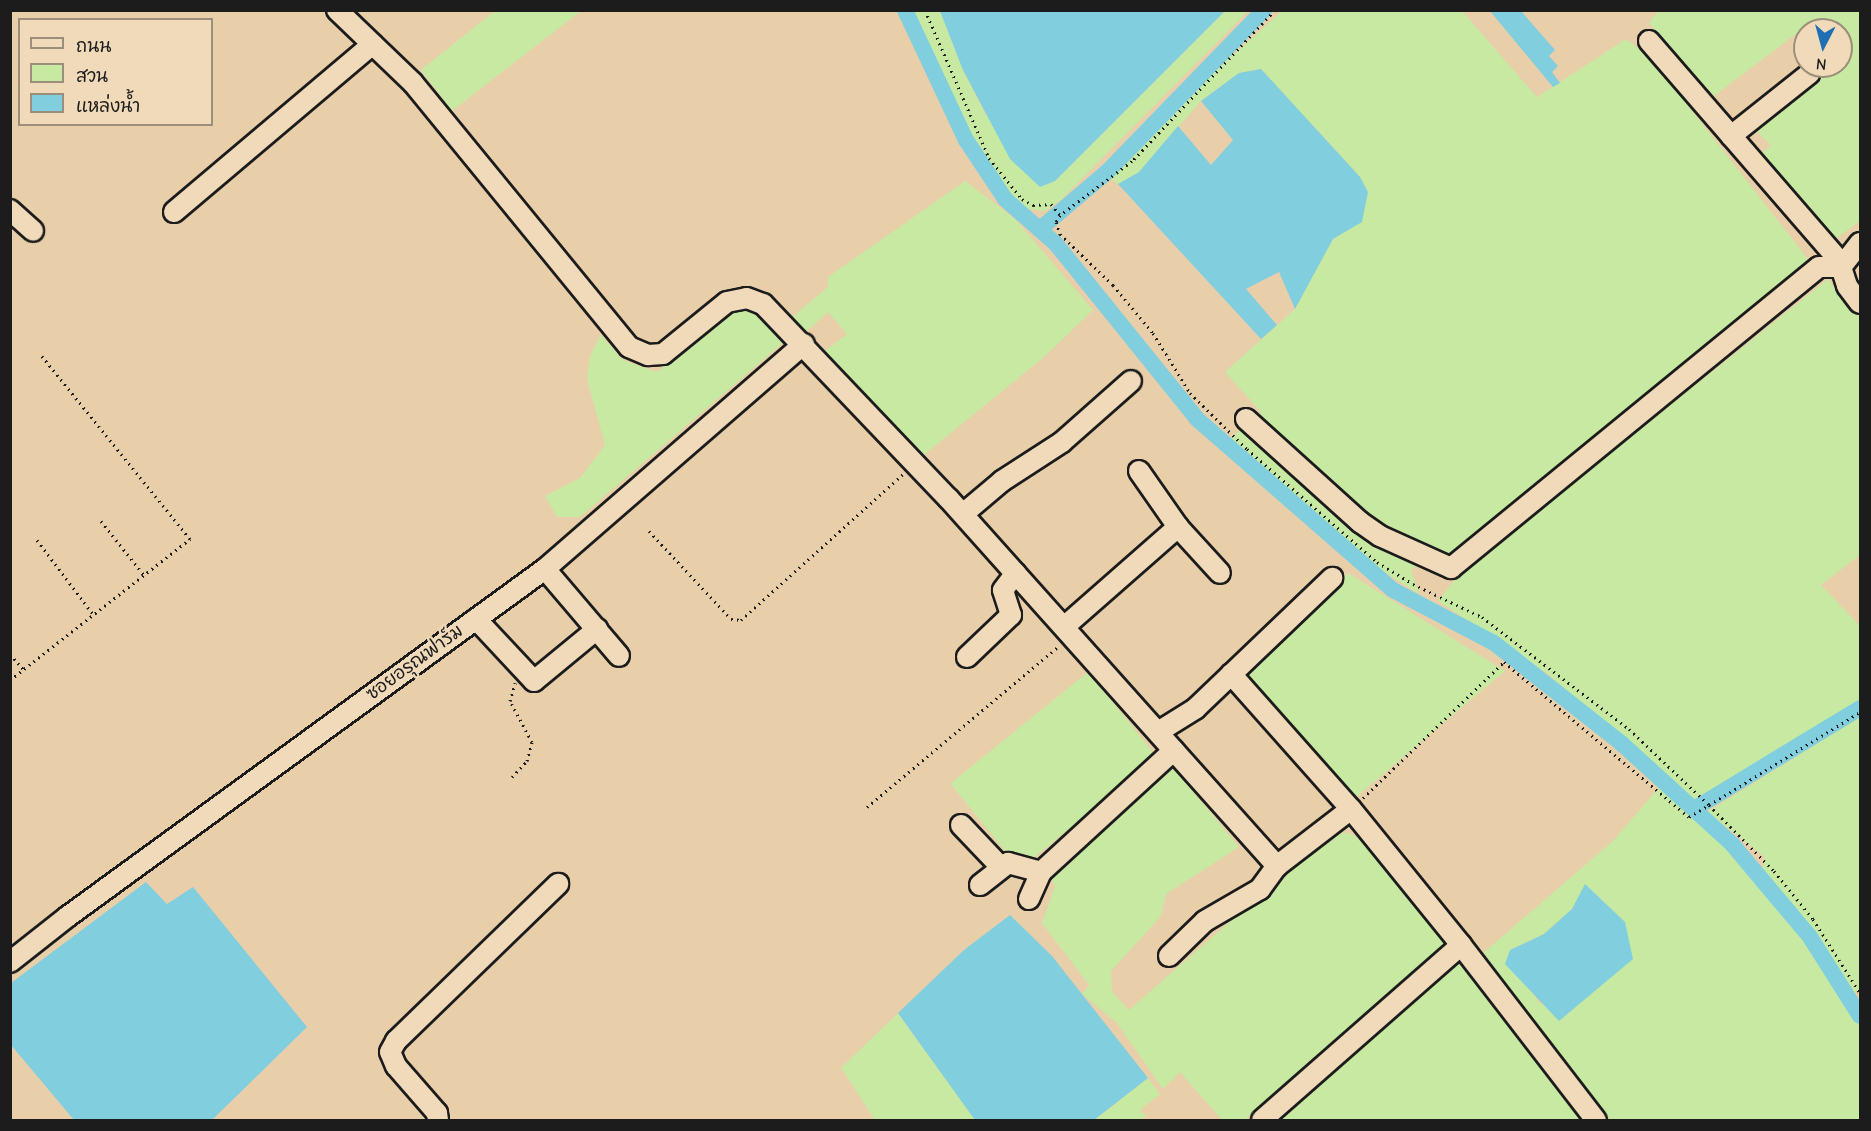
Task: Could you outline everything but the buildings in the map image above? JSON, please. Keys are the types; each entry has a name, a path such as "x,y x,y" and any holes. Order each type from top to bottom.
{"street":[{"path":"339,11 413,83 629,347 648,355 663,354 727,302 747,298 763,304 804,344 963,514 1277,866"},
{"path":"1649,41 1841,265 1847,286 1860,303"},
{"path":"174,212 373,44"},
{"path":"1731,136 1804,78"},
{"path":"10,210 33,231"},
{"path":"1246,419 1360,522 1380,537 1451,568 1819,267 1841,265 1860,243"},
{"name":"ซอยอรุณฟาร์ม","path":"10,962 67,916 545,570 804,344"},
{"path":"963,514 1002,481 1062,442 1131,381"},
{"path":"1139,471 1178,527 1220,573"},
{"path":"1068,631 1178,527"},
{"path":"545,570 620,656"},
{"path":"967,657 1011,615 1003,590 1016,573"},
{"path":"1158,732 1195,709 1332,578"},
{"path":"476,619 524,673 534,681 541,678 597,629"},
{"path":"1231,674 1351,809 1461,945 1596,1120"},
{"path":"1029,899 1041,872 1174,750"},
{"path":"1168,956 1205,921 1260,889 1277,866 1351,809"},
{"path":"961,825 1000,866"},
{"path":"980,885 1000,866 1008,863 1041,872"},
{"path":"438,1120 437,1113 396,1066 390,1052 396,1041 558,884"},
{"path":"1262,1120 1461,945"}],"path":[{"path":"925,10 989,158 1022,199 1033,205 1053,206 1060,215"},
{"path":"1275,10 1131,161 1060,215 1056,222 1060,234 1113,285 1153,333 1190,393 1248,449 1377,562 1413,584 1482,617 1629,729 1774,871 1813,920 1860,993"},
{"path":"10,680 188,543 189,536 40,354"},
{"path":"649,531 731,619 741,620 915,463"},
{"path":"100,521 144,575"},
{"path":"37,540 93,614"},
{"path":"867,807 1068,631"},
{"path":"10,654 24,670"},
{"path":"1351,809 1504,662 1689,817 1860,712"},
{"path":"512,777 531,751 528,731 510,701 515,683 524,673"}],"green space":[{"path":"496,10 581,11 452,111 421,70"},
{"path":"913,11 940,11 963,70 986,115 1055,181 1225,11 1248,11 1061,200 1045,211 1028,209 1011,197 983,158"},
{"path":"1282,11 1462,11 1537,97 1626,39 1650,57 1807,258 1803,269 1558,473 1568,487 1828,279 1860,318 1860,555 1821,585 1860,626 1860,701 1694,801 1548,674 1438,601 1465,567 1431,555 1411,570 1419,594 1375,566 1230,438 1261,412 1225,372 1295,309 1360,177 1261,69 1239,73 1201,101 1139,172 1118,184 1112,180 1115,168 1170,111"},
{"path":"1659,11 1860,11 1860,221 1837,238 1757,157 1771,145 1754,129 1817,78 1853,78 1853,18 1793,18 1793,36 1714,96 1649,23"},
{"path":"965,181 1014,218 1093,310 1044,357 920,458 821,354 847,334 828,312 806,332 791,318 828,287 828,277"},
{"path":"747,306 763,314 785,341 580,517 557,517 545,496 580,478 605,445 587,379 590,356 601,335 623,360 657,372 726,314"},
{"path":"1348,573 1505,671 1355,798 1238,676"},
{"path":"1088,672 1157,757 1020,869 950,783"},
{"path":"1860,717 1860,990 1853,993 1860,1004 1860,1120 1605,1120 1557,1062 1483,953 1613,841 1661,785 1762,873 1765,857 1707,812","holes":["1585,885 1540,1005 1510,950 1544,934 1572,909"]},
{"path":"1169,763 1239,847 1166,894 1161,916 1111,971 1112,992 1129,1010 1331,833 1349,833 1364,841 1445,945 1245,1120 1222,1120 1180,1072 1163,1089 1116,1022 1082,994 1089,985 1042,923 1055,886 1048,874"},
{"path":"1459,956 1582,1120 1279,1120"},
{"path":"898,1013 975,1120 875,1120 841,1068"},
{"path":"1148,1078 1160,1094 1140,1110 1146,1116 1141,1120 1094,1120"}],"water":[{"path":"940,11 1225,11 1055,181 1040,187 1010,159 963,70"},
{"path":"1490,11 1521,11 1555,50 1549,56 1558,66 1552,72 1560,83 1553,87"},
{"path":"1261,69 1360,177 1368,192 1362,222 1333,239 1295,309 1279,272 1246,289 1277,325 1261,339 1118,184 1139,172 1178,126 1211,165 1233,140 1201,101 1239,73"},
{"path":"146,882 167,904 193,887 307,1027 212,1120 74,1120 11,1045 11,983"},
{"path":"1585,884 1625,922 1633,959 1559,1021 1505,964 1510,950 1544,934 1572,909"},
{"path":"1010,915 1052,956 1148,1078 1094,1120 975,1120 898,1013 964,950"}],"waterway":[{"path":"905,10 966,140 1005,199 1056,244 1197,419 1393,590 1494,643 1621,743 1732,844 1810,937 1860,1016"},
{"path":"1040,229 1107,172 1264,10"},
{"path":"1694,809 1860,708"}]}
